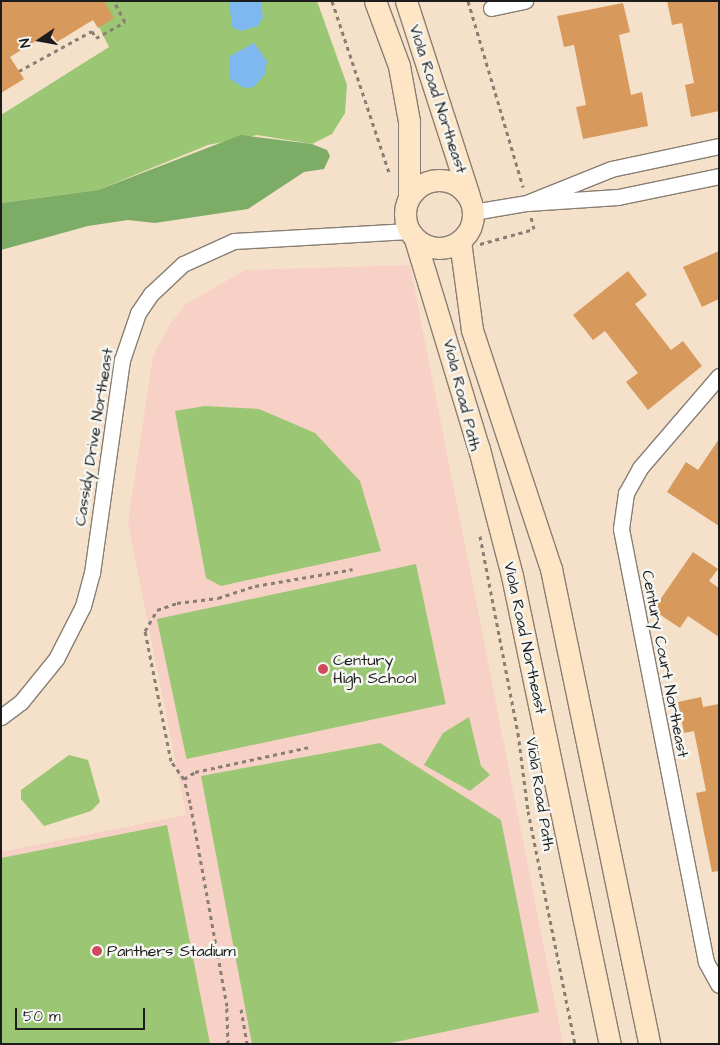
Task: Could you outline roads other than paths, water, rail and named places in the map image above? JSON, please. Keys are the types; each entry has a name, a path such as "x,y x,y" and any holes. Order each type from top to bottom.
{"main road":[{"name":"Viola Road Northeast","path":"375,1 400,66 409,121 409,196"},
{"name":"Viola Road Northeast","path":"406,1 471,204"},
{"path":"435,179 455,183 471,204 472,225 460,241 442,248 412,235 404,212 409,196 418,187 435,179"},
{"name":"Viola Road Northeast","path":"412,235 479,449 512,576 610,1044"},
{"path":"460,241 472,330 551,569 649,1044"}],"street":[{"path":"491,8 525,1"},
{"path":"527,203 603,171 719,146"},
{"path":"471,204 527,203 618,197 719,176"},
{"name":"Cassidy Drive Northeast","path":"1,717 21,702 56,659 83,606 92,573 122,360 138,313 151,294 183,264 234,241 263,236 412,235"},
{"name":"Century Court Northeast","path":"719,376 640,468 626,493 621,529 706,962 719,985"}],"water":[{"path":"229,1 261,1 263,17 258,26 241,31 232,27"},
{"path":"254,43 267,61 265,74 254,87 244,88 230,79 230,56"}],"place":[{"name":"Century High School","path":"323,669"},
{"name":"Panthers Stadium","path":"97,951"}]}
